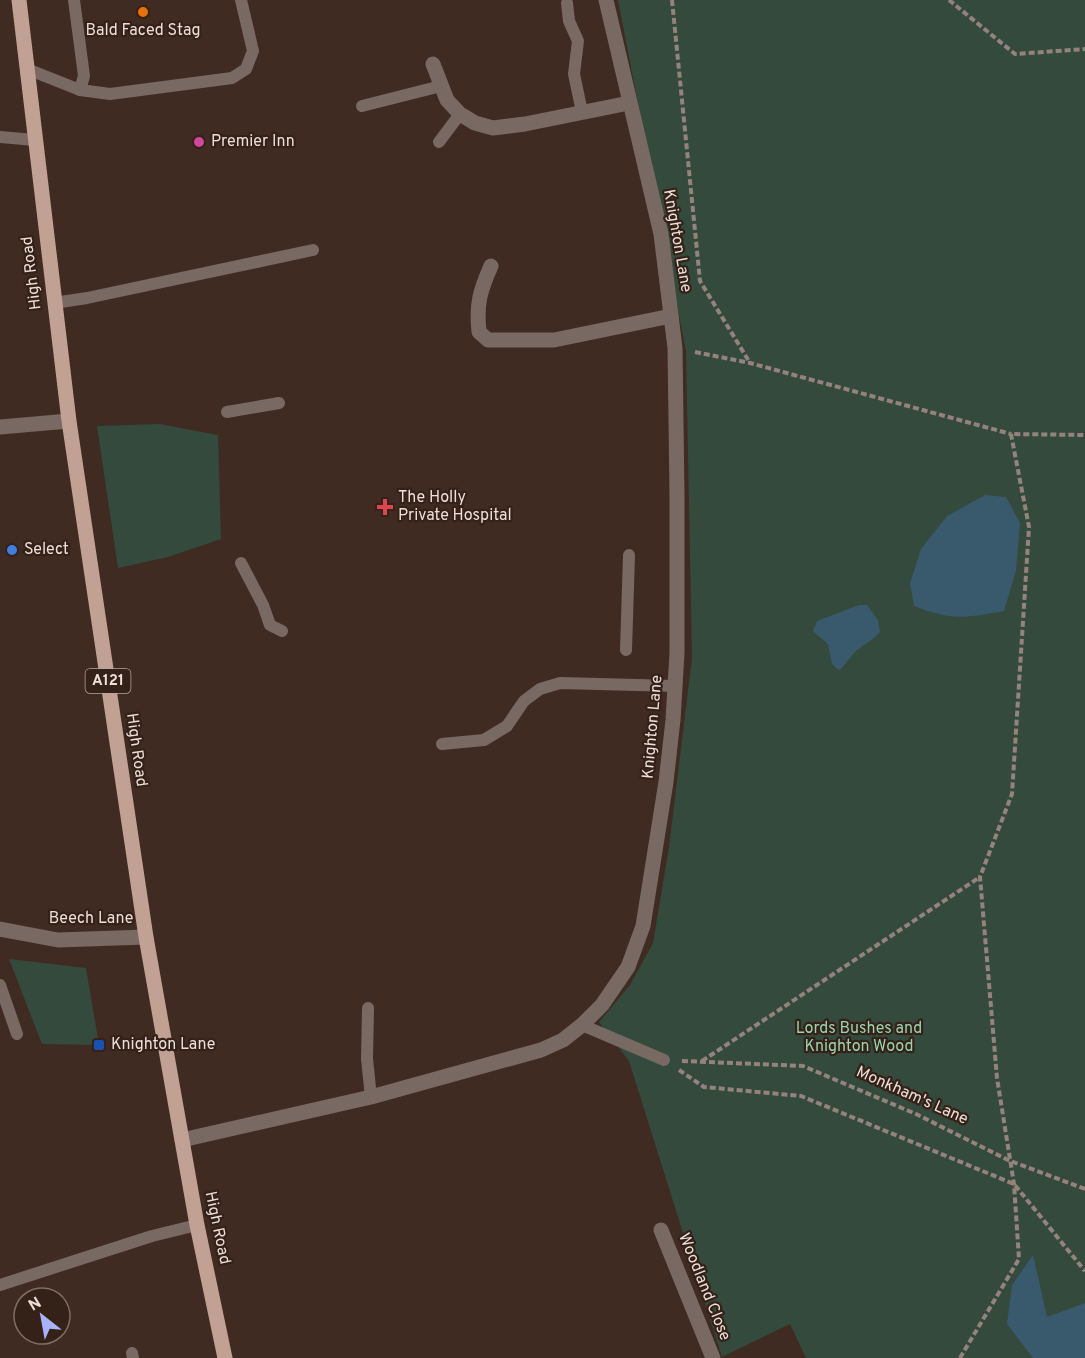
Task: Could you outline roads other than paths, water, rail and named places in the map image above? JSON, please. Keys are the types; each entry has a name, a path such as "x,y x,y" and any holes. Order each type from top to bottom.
{"main road":[{"name":"High Road","path":"19,0 69,421 146,937 197,1226 225,1358"}],"street":[{"name":"Knighton Lane","path":"182,1140 371,1097 541,1050 563,1040 582,1025 602,1005 628,967 643,926 666,782 675,686 677,517 675,348 661,234 606,0"},
{"path":"433,64 447,100 460,114 475,123 493,128 525,124 629,103"},
{"path":"491,266 482,288 477,313 479,332 488,340 554,340 671,316"},
{"path":"0,428 69,421"},
{"name":"Beech Lane","path":"0,929 58,940 146,937"},
{"name":"Woodland Close","path":"661,1230 714,1358"}],"lane":[{"path":"74,0 84,76 80,90"},
{"path":"27,69 80,90 110,94 232,78 246,69 253,51 242,0"},
{"path":"567,3 569,21 578,41 574,74 582,112"},
{"path":"362,106 441,86"},
{"path":"439,142 460,114"},
{"path":"0,136 35,140"},
{"path":"54,303 313,250"},
{"path":"227,412 279,403"},
{"path":"626,650 629,555"},
{"path":"241,563 263,605 270,626 282,631"},
{"path":"442,744 484,740 507,726 524,701 540,689 560,683 675,686"},
{"path":"0,985 18,1034"},
{"path":"368,1008 367,1059 371,1097"},
{"path":"582,1025 664,1060"},
{"path":"0,1285 152,1236 197,1226"}],"water":[{"path":"985,495 1006,497 1020,523 1016,571 1004,611 959,617 939,614 914,606 910,583 921,549 947,516"},
{"path":"859,605 867,605 878,620 880,632 856,651 839,670 832,664 828,644 813,631 817,621"},
{"path":"1033,1255 1047,1317 1085,1303 1085,1358 1033,1358 1007,1324 1012,1285"}],"place":[{"name":"Bald Faced Stag","path":"143,12"},
{"name":"Premier Inn","path":"199,142"},
{"name":"The Holly Private Hospital","path":"385,507"},
{"name":"Select","path":"12,550"},
{"name":"Knighton Lane","path":"99,1045"}],"park label":[{"name":"Lords Bushes and Knighton Wood","path":"859,1038"}]}
